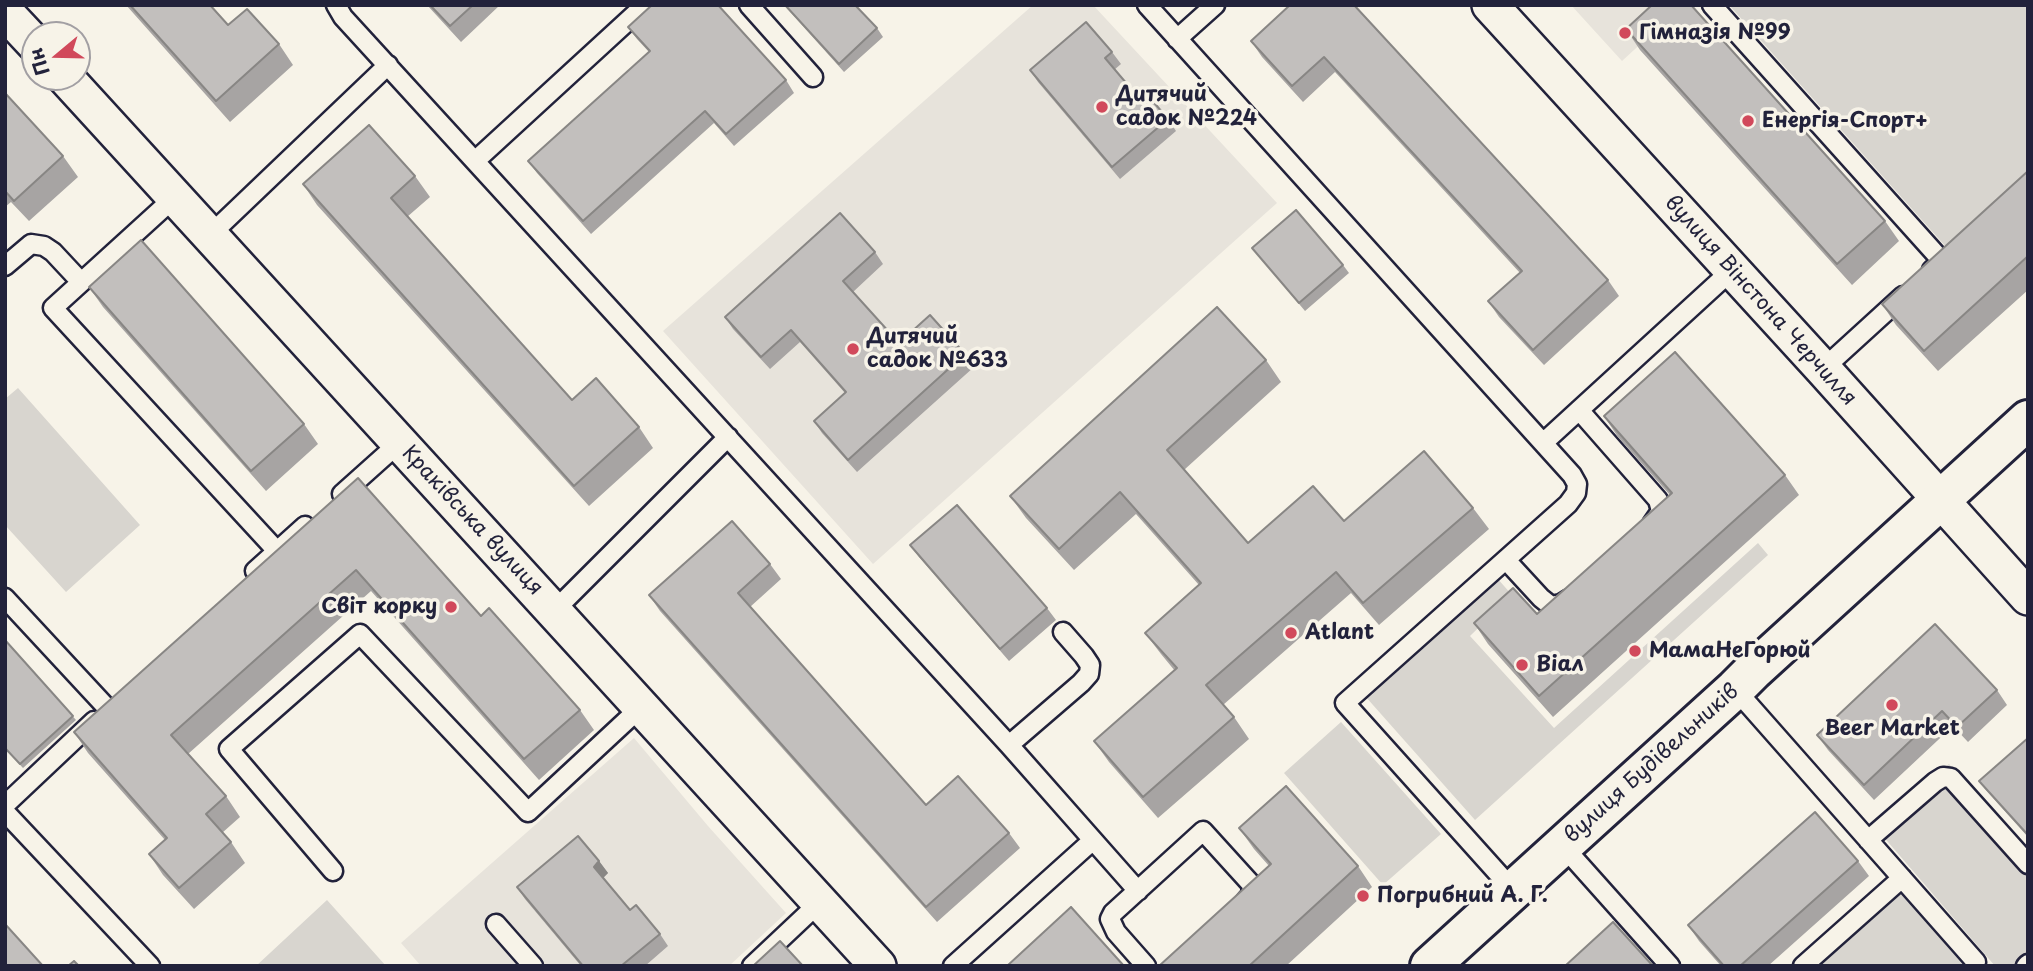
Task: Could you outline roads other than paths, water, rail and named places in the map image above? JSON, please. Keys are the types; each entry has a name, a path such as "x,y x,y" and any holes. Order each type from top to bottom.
{"main road":[{"name":"вулиця Будівельників","path":"1430,966 2028,420"}],"street":[{"name":"вулиця Вінстона Черчилля","path":"1490,5 2028,597"},
{"name":"Краківська вулиця","path":"78,91 878,966"}],"lane":[{"path":"336,5 343,17 1009,746 1138,891"},
{"path":"475,161 645,5"},
{"path":"749,5 814,77"},
{"path":"1147,5 1572,475 1577,484 1576,494 1568,504 1345,703 1513,890"},
{"path":"1177,40 1215,5"},
{"path":"1712,5 1947,257 1823,369"},
{"path":"210,235 388,65"},
{"path":"175,197 53,309 277,551"},
{"path":"5,266 31,244 44,246 81,282"},
{"path":"1543,443 1732,270"},
{"path":"1579,410 1658,500 1661,511 1654,522 1638,536"},
{"path":"554,611 728,438"},
{"path":"238,587 400,443"},
{"path":"1506,560 1541,598 1552,606 1561,604 1579,590"},
{"path":"5,598 113,704 5,805"},
{"path":"1009,746 1089,674 1090,665 1063,632"},
{"path":"333,871 229,750 360,634 528,812 641,707"},
{"path":"1735,689 1976,965"},
{"path":"1868,840 1935,782 1943,777 1951,778 2028,864"},
{"path":"5,812 150,966"},
{"path":"1146,966 1116,932 1110,919 1113,913 1203,831 1252,886 1251,895 1234,912"},
{"path":"953,966 1092,841"},
{"path":"1562,845 1670,966"},
{"path":"1803,966 1902,878"},
{"path":"752,966 820,902"},
{"path":"496,923 533,966"}],"place":[{"name":"Гімназія №99","path":"1625,33"},
{"name":"Дитячий садок №224","path":"1102,107"},
{"name":"Енергія-Спорт+","path":"1748,121"},
{"name":"Дитячий садок №633","path":"853,349"},
{"name":"Світ корку","path":"451,607"},
{"name":"Atlant","path":"1291,633"},
{"name":"МамаНеГорюй","path":"1635,651"},
{"name":"Віал","path":"1522,665"},
{"name":"Beer Market","path":"1892,705"},
{"name":"Погрибний А. Г.","path":"1363,896"}]}
